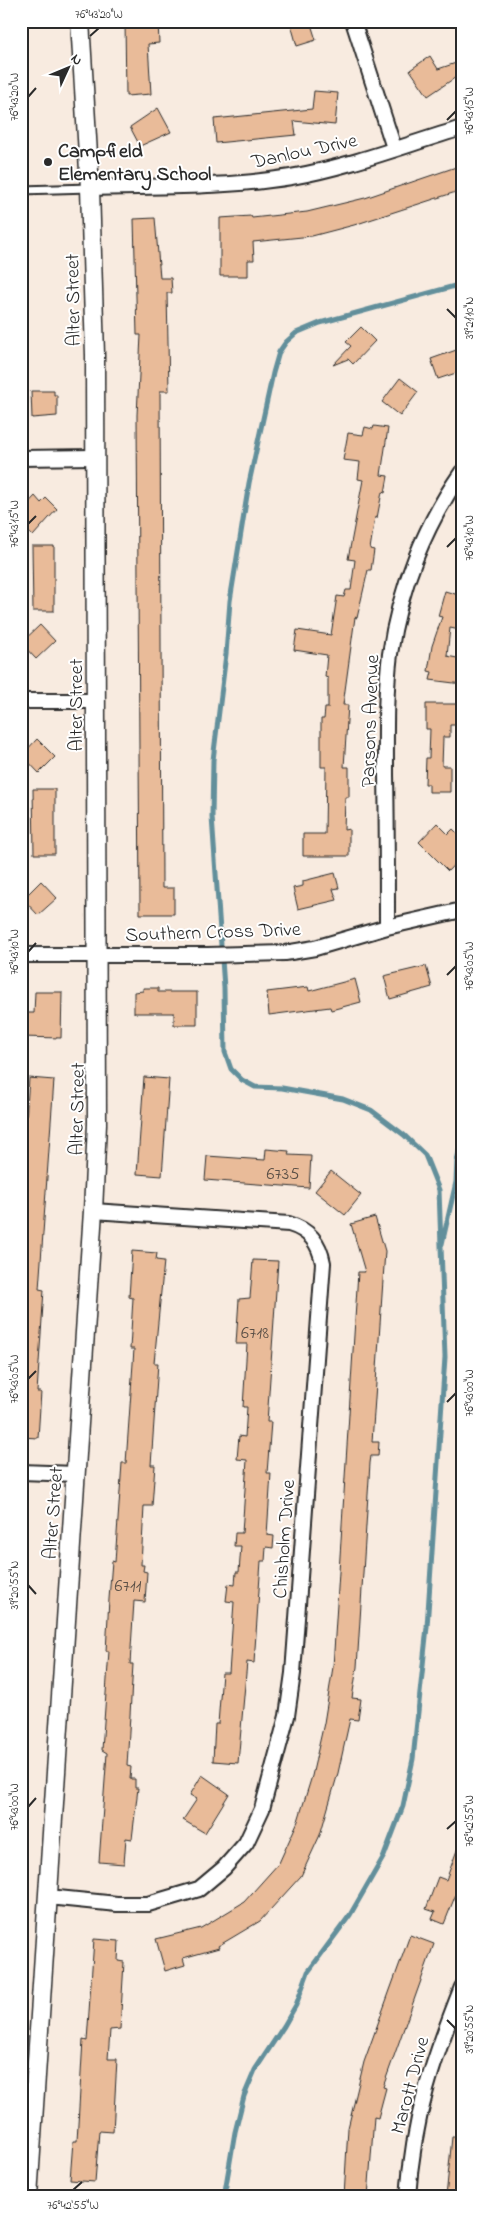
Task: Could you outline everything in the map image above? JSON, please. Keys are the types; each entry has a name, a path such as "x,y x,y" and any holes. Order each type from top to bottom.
{"street":[{"name":"Alter Street","path":"28,2197 93,1211 97,1124 95,345 90,188 80,21"},
{"path":"353,21 394,148"},
{"name":"Danlou Drive","path":"90,188 250,182 322,170 462,128"},
{"path":"21,458 94,457"},
{"name":"Parsons Avenue","path":"387,927 386,698 390,652 399,608 421,546 446,495 462,472"},
{"path":"21,701 97,701"},
{"name":"Southern Cross Drive","path":"21,955 284,953 315,948 387,927 462,910"},
{"name":"Chisholm Drive","path":"48,1896 117,1904 148,1904 199,1889 224,1868 246,1843 262,1809 287,1716 293,1673 322,1273 320,1249 314,1238 303,1228 288,1224 93,1211"},
{"path":"21,1472 76,1474"},
{"name":"Marott Drive","path":"408,2197 417,2125 426,2083 462,1987"}],"lane":[{"path":"21,190 90,188"}],"building":[{"path":"125,21 158,21 159,43 148,44 151,94 126,96"},
{"path":"290,21 310,21 316,40 297,46"},
{"path":"430,56 438,69 462,61 462,73 428,96 410,70"},
{"path":"314,91 338,93 335,125 294,121 296,135 216,143 214,119 312,109"},
{"path":"158,108 171,132 140,146 130,127"},
{"path":"462,165 462,190 354,225 312,236 253,242 254,260 248,260 248,276 220,276 220,218 251,216 252,218 307,212 365,198"},
{"path":"155,218 160,278 171,278 172,293 167,293 169,391 160,391 162,888 174,888 174,914 140,914 137,415 141,335 137,335 134,219"},
{"path":"361,327 375,341 353,364 348,359 333,365 351,346 346,342"},
{"path":"462,348 462,371 438,379 431,359"},
{"path":"400,378 418,392 400,416 382,402"},
{"path":"31,391 54,391 54,395 57,395 57,416 32,418"},
{"path":"374,426 388,428 381,475 388,476 385,493 382,492 377,518 375,517 370,549 374,550 371,570 368,570 357,618 355,617 343,705 348,705 344,767 349,767 349,797 345,797 344,830 349,829 349,856 303,856 303,834 325,834 326,767 321,767 321,719 324,719 325,708 328,708 328,678 325,677 327,655 294,650 297,630 331,635 337,596 344,597 346,590 351,590 355,560 348,559 363,480 358,479 360,462 343,460 348,433 363,435 365,427 373,429"},
{"path":"35,496 41,503 46,498 57,509 33,536 21,525 21,511"},
{"path":"32,546 54,546 54,611 33,611"},
{"path":"445,591 462,596 462,623 460,630 450,628 447,656 462,659 462,684 430,680 432,672 428,671 432,646 442,617 438,616"},
{"path":"40,625 55,641 36,659 21,643"},
{"path":"426,704 462,704 462,725 450,725 450,737 443,737 442,766 450,766 450,792 429,792 429,784 425,784 426,758 429,758 430,729 426,729"},
{"path":"37,739 55,757 39,773 22,755"},
{"path":"33,789 55,789 55,854 34,854"},
{"path":"437,823 448,834 453,829 462,838 462,856 448,871 419,842"},
{"path":"335,873 339,888 333,889 337,900 298,909 293,888 303,886 303,881"},
{"path":"41,881 57,898 38,915 23,899"},
{"path":"426,966 432,987 390,999 384,976"},
{"path":"355,979 361,1002 331,1010 330,1007 269,1015 267,992 308,987 309,991"},
{"path":"143,988 158,988 158,992 197,992 197,1025 174,1025 174,1013 134,1013 134,992 143,991"},
{"path":"35,992 62,992 61,1038 21,1037 21,1013 34,1013"},
{"path":"144,1077 169,1079 162,1176 137,1174"},
{"path":"29,1078 54,1080 39,1289 44,1290 37,1392 41,1392 38,1438 21,1437 21,1149 24,1149"},
{"path":"266,1149 289,1151 288,1155 311,1156 309,1188 205,1180 207,1156 265,1160"},
{"path":"331,1171 361,1195 345,1215 315,1191"},
{"path":"375,1217 385,1251 372,1442 379,1442 378,1456 371,1456 370,1463 357,1667 352,1698 361,1699 358,1720 350,1719 338,1773 320,1835 301,1876 260,1921 218,1946 219,1948 183,1958 185,1965 165,1971 156,1939 201,1928 244,1902 279,1863 298,1821 312,1776 324,1723 333,1667 358,1272 365,1272 351,1224"},
{"path":"132,1251 157,1253 156,1260 164,1261 154,1363 158,1363 151,1465 155,1465 152,1506 144,1506 141,1565 144,1565 143,1571 147,1572 145,1602 134,1601 130,1664 133,1664 127,1766 131,1767 130,1779 135,1779 135,1788 138,1788 132,1839 126,1838 124,1864 99,1862 107,1753 102,1750 109,1651 106,1651 109,1599 112,1561 115,1562 122,1463 126,1463 134,1349 130,1349 133,1298 129,1297"},
{"path":"253,1260 278,1261 267,1422 271,1422 267,1473 271,1473 267,1535 274,1536 273,1548 266,1547 265,1561 261,1561 254,1663 247,1662 238,1763 213,1761 215,1724 218,1724 222,1673 229,1673 234,1602 226,1601 228,1584 235,1585 236,1572 239,1572 241,1546 234,1546 235,1533 242,1533 247,1460 237,1459 239,1436 245,1437 247,1407 243,1407 247,1344 236,1344 239,1299 250,1298"},
{"path":"202,1775 229,1794 205,1833 183,1820 197,1799 190,1795"},
{"path":"460,1842 462,1879 444,1924 432,1919 435,1912 426,1909 438,1877 446,1880"},
{"path":"410,1935 434,1944 383,2087 386,2088 378,2118 374,2117 368,2197 344,2197 348,2128 364,2062"},
{"path":"94,1939 119,1941 118,1961 124,1962 120,2029 110,2030 108,2059 117,2059 113,2132 99,2131 95,2182 70,2180 73,2141 77,2141 83,2040 87,2041"},
{"path":"452,2137 462,2137 462,2197 446,2197"}],"waterway":[{"path":"224,2197 235,2132 244,2096 255,2070 296,2005 308,1972 350,1915 384,1856 403,1806 413,1759 427,1627 445,1357 439,1190 425,1155 404,1135 371,1110 343,1099 282,1088 255,1087 242,1080 231,1069 225,1052 224,988 212,817 213,760 226,654 230,601 249,483 273,373 279,352 286,342 296,333 320,323 462,284"},
{"path":"442,1244 456,1182 457,1161 462,1137"}],"place":[{"name":"Campfield Elementary School","path":"48,162"}]}
